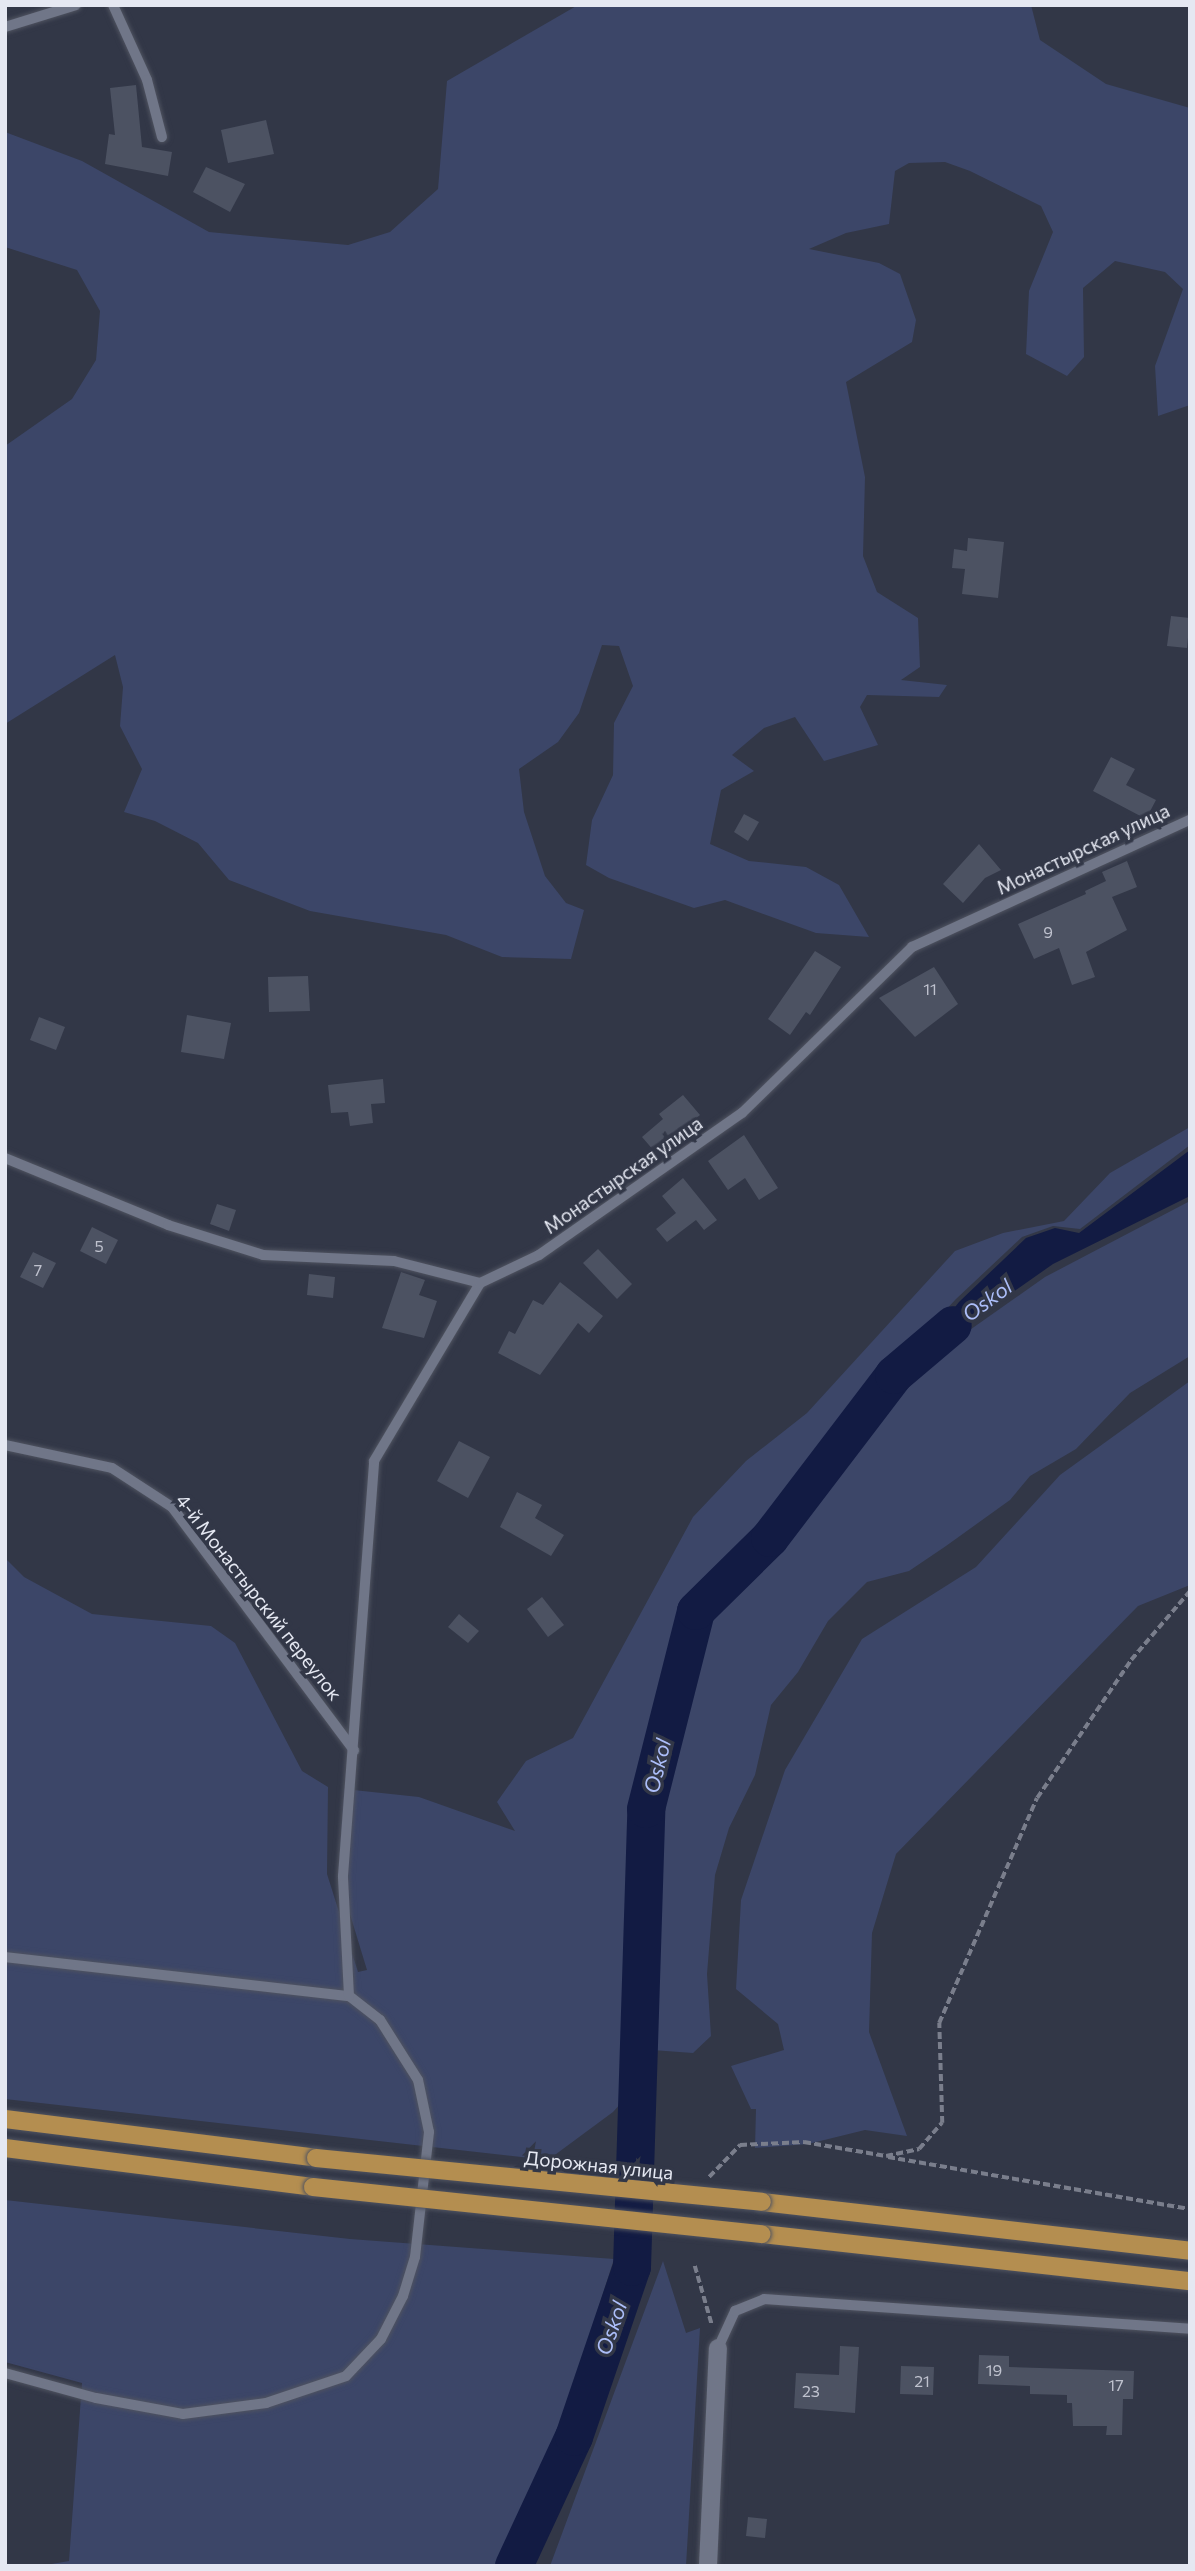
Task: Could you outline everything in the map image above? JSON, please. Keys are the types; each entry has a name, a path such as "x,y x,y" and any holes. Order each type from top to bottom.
{"main road":[{"name":"Дорожная улица","path":"5,2119 316,2158 762,2202 1190,2251"},
{"path":"5,2148 313,2187 1190,2281"}],"street":[{"path":"708,2566 718,2348"}],"lane":[{"path":"5,27 76,5"},
{"path":"113,5 147,80 162,137"},
{"name":"Монастырская улица","path":"480,1283 539,1255 742,1112 912,947 1190,820"},
{"path":"5,1158 168,1225 263,1255 394,1261 480,1283 374,1461 354,1750 342,1876 349,1996"},
{"name":"4-й Монастырский переулок","path":"5,1445 112,1468 172,1507 354,1750"},
{"path":"5,1957 349,1996 380,2020 418,2080 429,2132 415,2257 403,2296 381,2339 346,2376 266,2403 183,2414 96,2398 5,2373"},
{"path":"718,2348 735,2311 764,2299 1190,2329"}],"path":[{"path":"886,2156 919,2149 942,2123 939,2024 1037,1798 1131,1660 1190,1591"},
{"path":"709,2177 740,2145 804,2142 1190,2209"},
{"path":"695,2266 718,2348"}],"shaded area":[{"path":"578,5 1031,5 1040,40 1106,84 1190,108 1190,405 1158,416 1155,366 1183,289 1165,272 1115,261 1083,288 1084,357 1067,376 1026,354 1029,291 1053,232 1041,206 970,171 945,162 909,163 895,171 889,224 846,233 809,249 879,263 900,274 916,320 912,342 846,382 865,477 863,556 877,592 918,618 920,667 901,680 947,685 939,697 867,695 860,707 878,745 824,761 795,717 764,728 732,755 754,771 721,790 710,844 749,861 806,867 839,885 869,937 816,933 725,900 694,908 609,878 586,865 592,820 613,775 614,723 633,686 619,646 602,645 579,713 558,742 519,769 524,812 545,876 566,903 584,910 571,959 502,957 446,935 310,911 229,880 198,843 155,821 124,812 142,769 120,726 123,687 115,655 5,724 5,446 72,399 96,360 100,311 77,270 5,247 5,132 82,161 209,232 348,245 390,232 438,189 447,81"},
{"path":"1190,1127 1190,1145 1080,1229 1053,1226 1022,1237 956,1299 889,1371 763,1532 689,1609 640,1808 632,2091 613,2112 548,2160 5,2099 5,1558 24,1577 92,1614 211,1626 235,1643 302,1771 328,1787 327,1874 358,1972 367,1970 338,1875 344,1789 419,1797 515,1831 497,1802 526,1761 573,1738 693,1517 746,1461 807,1413 955,1251 1003,1233 1064,1221 1110,1173"},
{"path":"1190,1201 1190,1356 1130,1393 1076,1449 1030,1476 1010,1500 946,1546 909,1571 867,1582 828,1621 798,1672 771,1705 755,1775 729,1828 715,1875 707,1974 711,2036 693,2053 652,2050 662,1798 708,1617 775,1550 889,1399 957,1339 1045,1277"},
{"path":"1190,1381 1190,1585 1138,1606 896,1854 872,1933 869,2032 907,2136 865,2130 808,2144 755,2148 756,2109 751,2109 731,2066 784,2050 778,2024 736,1989 741,1900 785,1770 862,1639 976,1567 1060,1475"},
{"path":"5,2200 350,2239 614,2259 549,2462 500,2566 40,2566 69,2561 82,2383 5,2362"},
{"path":"663,2261 686,2333 700,2328 686,2566 550,2566"}],"water":[{"path":"1190,1150 1190,1196 1053,1264 909,1365 959,1302 1026,1238 1055,1228 1079,1233"}],"building":[{"path":"136,85 142,147 172,152 168,176 105,164 109,134 115,135 110,88"},
{"path":"266,120 274,154 228,163 221,130"},
{"path":"206,167 245,184 230,212 193,192"},
{"path":"968,538 1004,542 998,598 962,594 965,569 952,568 954,549 967,551"},
{"path":"1171,616 1190,618 1187,648 1167,646"},
{"path":"1111,757 1135,769 1126,785 1156,800 1146,819 1093,791"},
{"path":"744,814 759,822 748,841 734,832"},
{"path":"979,844 1001,870 985,878 963,903 943,884"},
{"path":"1127,861 1137,887 1112,897 1127,930 1086,952 1095,977 1072,985 1059,948 1034,959 1018,924 1086,894 1085,891 1106,881 1102,872"},
{"path":"815,951 841,967 810,1015 806,1012 790,1035 768,1019"},
{"path":"934,967 958,1004 915,1037 879,998"},
{"path":"308,976 310,1011 269,1012 268,977"},
{"path":"187,1015 231,1023 224,1059 181,1052"},
{"path":"39,1017 65,1027 56,1050 30,1040"},
{"path":"383,1079 385,1103 371,1104 373,1123 350,1126 348,1112 331,1113 328,1085"},
{"path":"683,1095 700,1115 655,1152 642,1137 663,1119 659,1114"},
{"path":"744,1135 778,1188 759,1200 745,1178 728,1190 708,1161"},
{"path":"683,1178 717,1220 704,1230 696,1220 667,1242 656,1229 676,1213 662,1196"},
{"path":"217,1204 236,1210 229,1231 210,1224"},
{"path":"92,1227 118,1240 106,1264 80,1251"},
{"path":"598,1249 632,1284 617,1299 583,1263"},
{"path":"33,1252 56,1263 43,1288 20,1277"},
{"path":"401,1272 425,1280 419,1295 437,1301 424,1338 382,1328"},
{"path":"309,1274 335,1277 333,1298 307,1295"},
{"path":"560,1282 603,1316 589,1333 578,1323 540,1375 498,1353 509,1331 515,1334 533,1300 543,1305"},
{"path":"459,1441 490,1457 468,1498 437,1481"},
{"path":"517,1492 542,1505 535,1518 564,1535 551,1556 500,1527"},
{"path":"542,1597 564,1625 548,1637 527,1609"},
{"path":"459,1614 479,1631 468,1643 448,1627"},
{"path":"840,2346 859,2347 855,2413 794,2408 796,2373 839,2375"},
{"path":"979,2355 1009,2356 1009,2367 1134,2371 1133,2399 1123,2399 1122,2435 1106,2435 1107,2426 1073,2426 1072,2403 1067,2403 1067,2395 1030,2394 1030,2386 978,2384"},
{"path":"901,2366 934,2367 933,2395 900,2394"},
{"path":"748,2517 767,2519 765,2538 746,2536"}],"waterway":[{"name":"Oskol","path":"514,2566 574,2437 632,2267 646,1809 696,1611 770,1538 894,1375 953,1325"}]}
